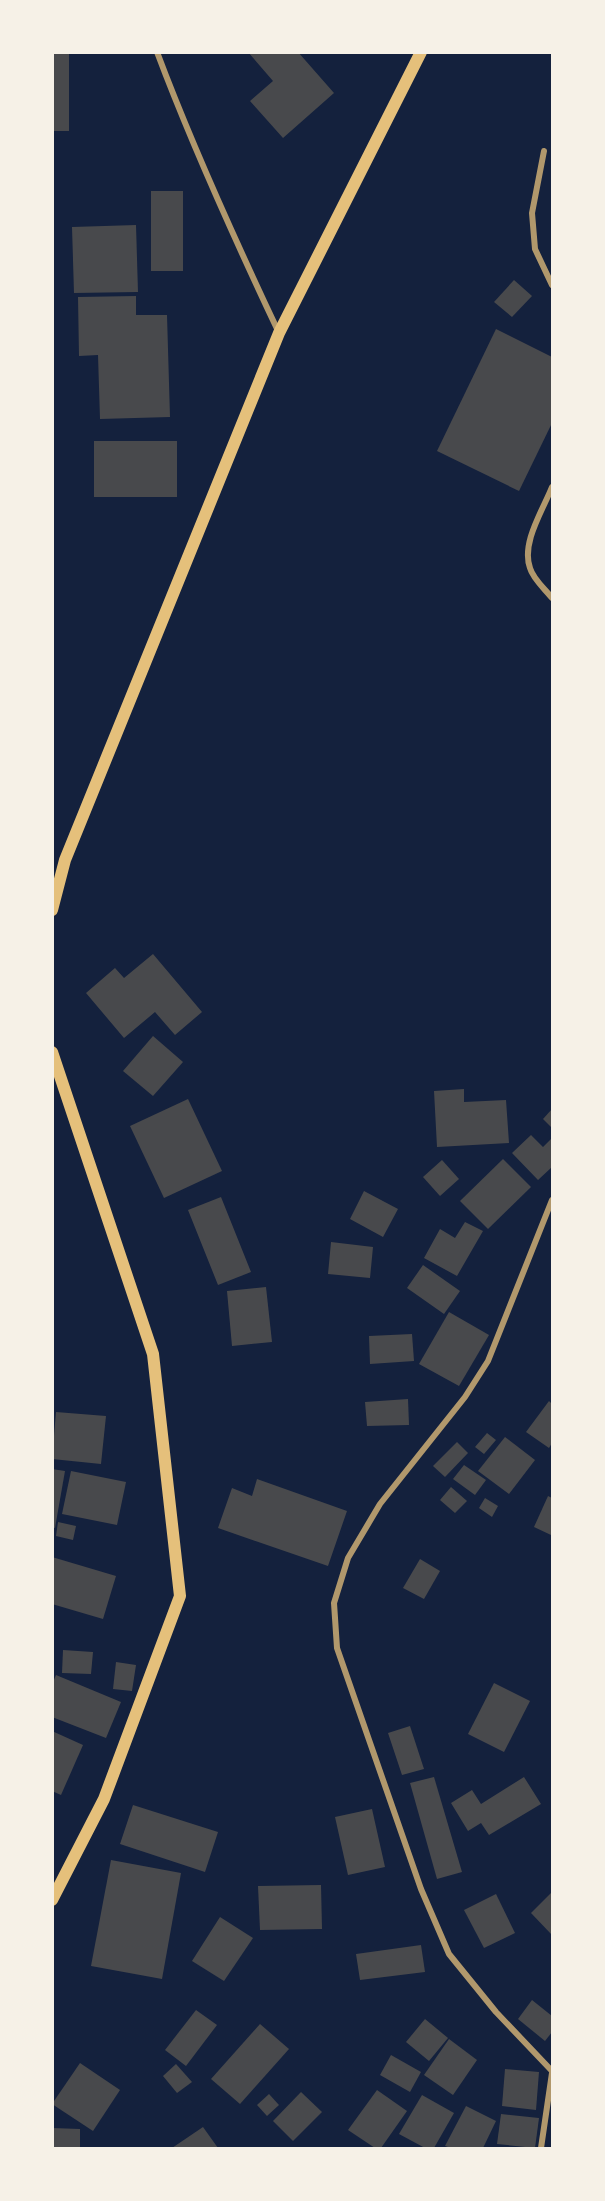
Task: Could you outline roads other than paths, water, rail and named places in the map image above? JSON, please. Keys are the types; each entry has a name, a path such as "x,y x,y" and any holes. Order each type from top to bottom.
{"main road":[{"path":"52,910 70,849 279,333 421,52"},
{"path":"52,1052 153,1354 180,1596 104,1799 52,1900"}],"street":[{"path":"157,52 190,139 279,333"},
{"path":"544,151 532,213 535,249 552,285"},
{"path":"552,487 531,536 527,556 530,570 552,598"},
{"path":"541,2148 552,2072 496,2012 449,1954 421,1889 336,1648 334,1603 348,1558 380,1504 465,1397 488,1361 552,1200"}]}
